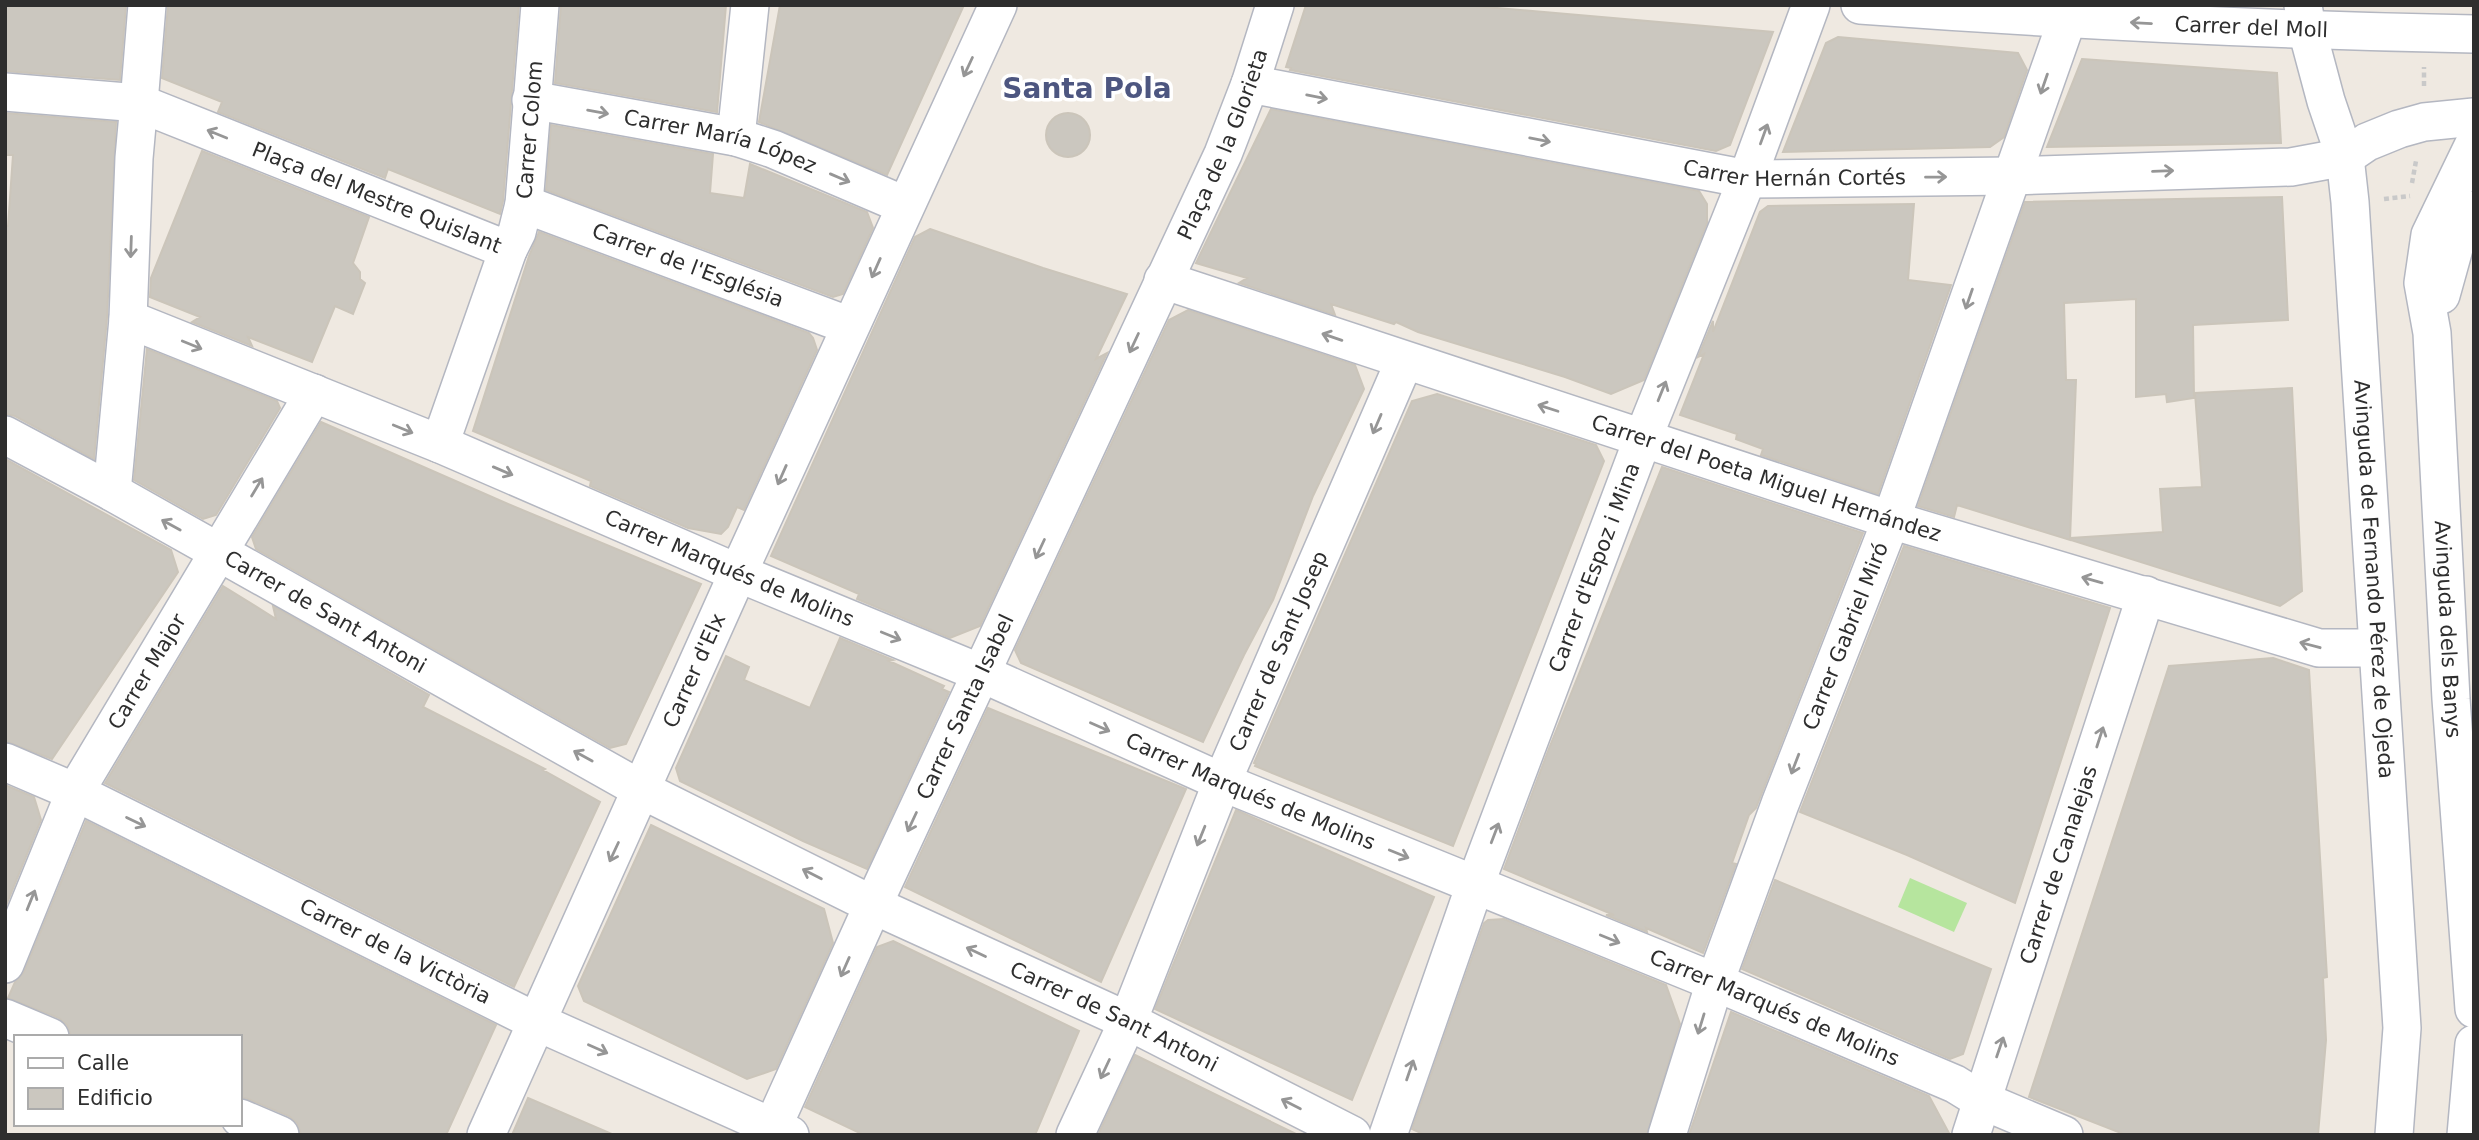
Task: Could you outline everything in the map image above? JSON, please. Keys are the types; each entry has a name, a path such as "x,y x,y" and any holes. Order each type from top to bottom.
{"street":[{"path":"111,492 128,320 134,159 147,5"},
{"name":"Carrer Colom","path":"508,250 517,232 524,204 540,5"},
{"path":"736,137 750,5"},
{"path":"905,205 998,5"},
{"name":"Plaça de la Glorieta","path":"1163,281 1223,154 1250,84 1275,5"},
{"name":"Carrer d'Espoz i Mina","path":"1388,1135 1475,885 1643,438 1747,179 1811,5"},
{"name":"Carrer del Moll","path":"1860,5 2305,18 2474,34"},
{"name":"Carrer Gabriel Miró","path":"1667,1135 1714,982 1891,520 2067,13"},
{"name":"Avinguda de Fernando Pérez de Ojeda","path":"2305,18 2345,157 2350,202 2402,1028 2394,1135"},
{"name":"Carrer Hernán Cortés","path":"1250,84 1747,179 2012,176 2291,167 2345,157"},
{"name":"Plaça del Mestre Quislant","path":"5,92 139,103 508,250 440,444"},
{"name":"Carrer María López","path":"531,100 736,137 773,149 905,205"},
{"path":"2345,157 2367,142 2424,122 2465,132"},
{"name":"Avinguda dels Banys","path":"2465,132 2430,235 2423,283 2432,333 2451,699 2474,1009"},
{"name":"Carrer de l'Església","path":"524,204 850,326"},
{"name":"Carrer d'Elx","path":"486,1135 535,1021 905,205"},
{"name":"Avinguda dels Banys","path":"2432,333 2456,241 2474,210"},
{"name":"Carrer del Poeta Miguel Hernández","path":"1163,281 1891,520 2319,649 2377,648"},
{"name":"Carrer Santa Isabel","path":"777,1132 873,905 1163,281"},
{"path":"128,320 440,444"},
{"name":"Carrer de Sant Josep","path":"1075,1135 1128,1021 1222,782 1404,362"},
{"name":"Carrer Major","path":"5,964 75,792 314,393"},
{"name":"Carrer de Sant Antoni","path":"5,435 642,790 873,905 1128,1021 1352,1135"},
{"name":"Carrer Marqués de Molins","path":"440,444 737,573 982,674 1222,782 1714,982 1955,1084 1981,1100 2064,1135"},
{"name":"Carrer de Canalejas","path":"1971,1135 2146,595"},
{"name":"Carrer de la Victòria","path":"5,762 75,792 535,1021 777,1132"},
{"path":"5,1018 45,1035"},
{"path":"2466,1135 2474,1044"},
{"path":"242,1119 280,1135"}],"green space":[{"path":"1910,878 1967,903 1954,932 1898,907"}],"building":[{"path":"5,5 126,5 120,80 5,71"},
{"path":"168,5 519,5 500,214 388,169 385,178 218,112 222,102 162,78"},
{"path":"561,5 726,5 717,112 555,83"},
{"path":"780,5 964,5 887,175 759,122"},
{"path":"1306,5 1463,5 1773,32 1730,145 1716,151 1290,70 1291,68 1286,67"},
{"path":"1838,37 2018,53 2027,70 2004,137 1990,147 1783,152 1826,43"},
{"path":"2082,59 2277,73 2281,143 2047,147"},
{"path":"1271,109 1699,191 1707,204 1707,223 1644,380 1611,394 1565,377 1418,332 1396,322 1394,324 1331,304 1335,315 1239,283 1247,278 1196,263"},
{"path":"5,113 116,122 107,318 94,459 15,416 5,414 5,226 8,226 13,155 5,155"},
{"path":"1068,113 1083,120 1090,135 1083,150 1068,157 1053,150 1046,135 1053,120"},
{"path":"551,125 713,154 710,193 744,198 750,164 867,212 873,228 843,294 833,297 546,190"},
{"path":"202,151 369,217 353,263 360,272 360,279 365,283 353,314 335,306 312,362 248,337 252,346 192,322 200,317 150,297 151,278"},
{"path":"2282,197 2288,320 2193,325 2194,398 2167,402 2166,394 2136,397 2136,299 2064,303 2066,380 2076,380 2070,540 1957,505 1954,517 1918,506 2025,202"},
{"path":"1914,204 1908,280 1951,285 1878,494 1761,455 1763,449 1736,439 1737,434 1680,415 1704,354 1698,357 1713,321 1713,332 1760,212 1768,206"},
{"path":"930,229 1127,294 1096,359 1107,353 980,626 950,638 857,599 859,594 771,556 915,237"},
{"path":"539,232 809,333 813,338 817,350 744,510 737,507 728,527 721,534 688,528 590,486 591,481 473,431"},
{"path":"1188,310 1355,365 1364,389 1313,496 1273,600 1203,742 1021,663 1015,650 1169,320"},
{"path":"147,349 277,401 280,408 216,515 203,519 134,480"},
{"path":"2292,388 2302,591 2280,606 2071,540 2163,532 2160,489 2202,487 2195,393"},
{"path":"1437,394 1596,445 1604,461 1453,846 1255,766 1254,763 1412,401"},
{"path":"321,422 701,584 626,744 610,748 256,549 252,537"},
{"path":"5,459 171,550 178,572 52,759 5,741"},
{"path":"1662,467 1863,533 1756,808 1749,815 1732,863 1736,864 1703,953 1646,928 1647,932 1606,915 1614,915 1504,869 1548,751"},
{"path":"1904,546 2110,608 2015,903 1907,855 1800,812"},
{"path":"223,586 276,619 273,606 429,695 423,707 545,769 543,770 600,802 514,987 105,783"},
{"path":"840,638 893,660 889,661 944,686 942,689 949,692 867,869 680,781 676,768 726,656 749,667 744,680 810,708"},
{"path":"2273,658 2309,670 2327,977 2323,978 2326,1040 2318,1135 2126,1135 2029,1097 2169,666"},
{"path":"988,708 1186,789 1101,982 905,887"},
{"path":"5,785 34,797 41,820 5,908"},
{"path":"1236,810 1434,897 1352,1100 1155,1009"},
{"path":"86,821 496,1025 446,1135 301,1135 297,1123 289,1116 242,1098 242,1035 70,1035 67,1025 59,1018 8,998 15,982 24,972"},
{"path":"651,825 824,909 833,943 776,1069 747,1079 584,1001 578,986"},
{"path":"1775,880 1991,969 1963,1054 1950,1059 1742,969"},
{"path":"1504,919 1666,985 1680,1024 1647,1135 1425,1135 1412,1129 1484,923 1488,920"},
{"path":"893,941 1079,1031 1035,1135 864,1135 805,1107 877,947"},
{"path":"1731,1012 1929,1096 1950,1135 1689,1135"},
{"path":"1135,1055 1241,1107 1298,1135 1098,1135"},
{"path":"528,1098 614,1135 512,1135"}],"district":[{"name":"Santa Pola","path":"1087,88"}]}
